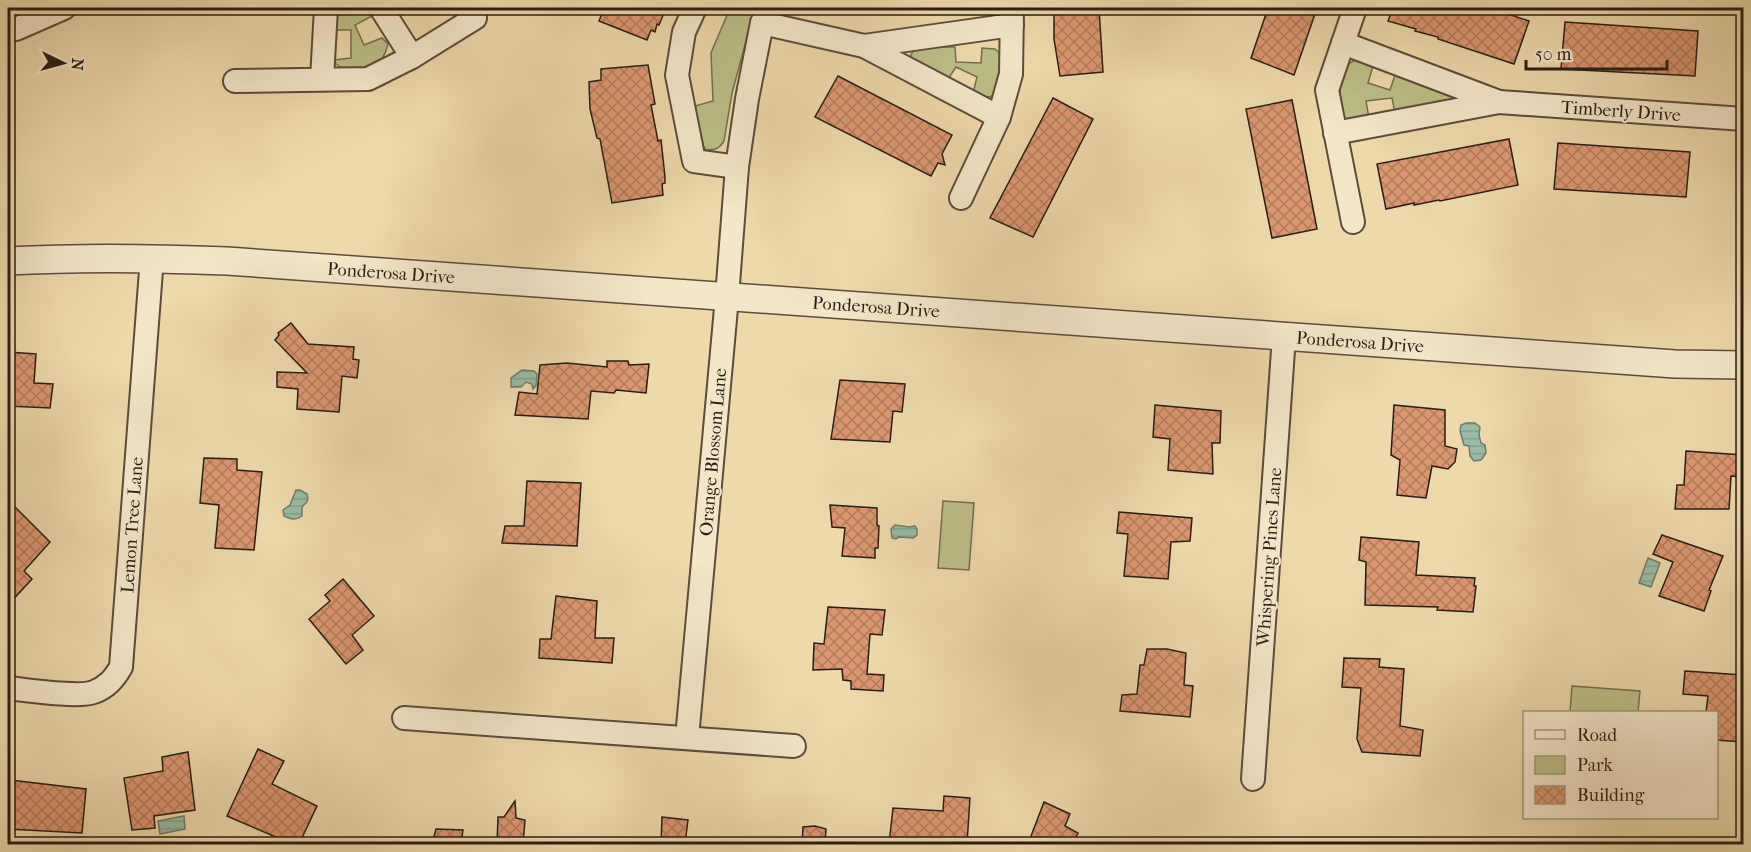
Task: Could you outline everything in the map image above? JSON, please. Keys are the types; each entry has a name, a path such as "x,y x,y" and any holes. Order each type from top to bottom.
{"street":[{"path":"322,79 326,8"},
{"path":"381,8 412,57"},
{"path":"695,8 684,32 677,75 694,161 737,167"},
{"path":"1353,222 1327,90 1355,8"},
{"path":"8,29 16,29 57,9"},
{"name":"Orange Blossom Lane","path":"687,738 737,167 747,99 765,15 864,46 999,117"},
{"name":"Orange Blossom Lane","path":"864,46 1012,16 1011,74 999,117 961,198"},
{"path":"235,81 368,79 412,57 475,18"},
{"name":"Timberly Drive","path":"1343,44 1499,102"},
{"name":"Timberly Drive","path":"1335,133 1499,102 1743,119"},
{"name":"Ponderosa Drive","path":"8,261 67,257 239,262 1675,364 1743,365"},
{"name":"Lemon Tree Lane","path":"8,688 78,694 92,693 114,679 121,667 152,258"},
{"name":"Whispering Pines Lane","path":"1253,778 1284,336"},
{"path":"404,718 795,746"}],"green space":[{"path":"332,8 367,8 372,16 355,25 364,45 382,38 388,44 379,63 363,70 345,69 336,64 333,60 351,58 351,30 332,30"},
{"path":"715,8 755,8 732,93 724,141 712,150 706,150 702,144 695,106 713,101 711,53 728,13"},
{"path":"955,47 956,62 981,63 982,48 995,49 1004,57 998,91 990,97 980,96 973,93 977,77 956,67 948,79 911,61 910,57 914,49"},
{"path":"1356,59 1373,66 1368,83 1390,90 1395,75 1467,99 1395,113 1392,98 1366,101 1369,118 1348,122 1340,113 1340,70"},
{"path":"943,501 974,503 969,570 938,568"},
{"path":"1572,686 1640,691 1638,711 1570,711"}],"shaded area":[{"path":"522,370 534,371 537,374 536,386 533,389 532,384 526,382 521,387 511,387 511,378"},
{"path":"1475,423 1480,427 1479,435 1481,443 1485,445 1486,453 1481,460 1474,461 1470,456 1469,446 1464,445 1460,431 1461,425"},
{"path":"296,490 307,494 308,500 302,507 302,516 293,519 284,516 283,510 290,505"},
{"path":"895,525 915,526 917,535 913,538 892,538 891,529"},
{"path":"1648,558 1660,563 1651,587 1639,583"},
{"path":"184,816 185,829 160,834 158,821"}],"building":[{"path":"604,8 666,8 655,32 651,30 647,40 599,21"},
{"path":"1054,8 1099,8 1103,72 1060,76 1054,39"},
{"path":"1268,8 1317,8 1294,75 1251,58"},
{"path":"1393,8 1490,8 1529,21 1514,64 1388,21"},
{"path":"1565,22 1698,31 1695,76 1561,69"},
{"path":"648,65 655,104 651,105 658,141 661,140 665,177 665,183 662,184 663,195 612,203 600,139 597,138 590,109 589,82 601,80 601,69"},
{"path":"838,76 952,135 942,154 945,165 938,163 931,176 815,117"},
{"path":"1053,98 1093,119 1033,237 990,218"},
{"path":"1292,100 1317,229 1272,238 1246,109"},
{"path":"1509,139 1518,185 1386,209 1377,164"},
{"path":"1558,143 1690,152 1686,197 1554,189"},
{"path":"291,323 308,344 354,347 353,359 359,360 357,378 342,376 339,412 297,409 298,389 277,387 277,372 307,373 275,340 278,333"},
{"path":"8,352 36,354 34,383 53,384 50,408 8,406"},
{"path":"607,361 628,361 629,365 649,364 646,393 616,390 614,393 591,391 588,419 515,415 519,392 537,394 540,365 567,363 607,367"},
{"path":"840,380 905,384 902,412 893,411 890,442 831,439"},
{"path":"1155,405 1221,411 1220,443 1212,443 1213,474 1168,470 1170,439 1153,437"},
{"path":"1394,405 1445,410 1445,446 1457,449 1455,462 1448,469 1432,466 1426,498 1397,495 1400,460 1391,455"},
{"path":"1686,451 1743,455 1743,477 1731,476 1729,509 1675,509 1677,485 1684,485"},
{"path":"204,458 237,459 237,470 262,472 254,550 215,548 219,505 200,503"},
{"path":"527,481 581,483 577,546 502,543 505,526 524,526"},
{"path":"8,500 50,542 24,571 32,579 8,605"},
{"path":"830,505 877,508 877,525 879,526 875,558 842,556 845,528 832,527"},
{"path":"1119,512 1192,518 1190,541 1171,542 1168,579 1124,576 1128,534 1117,533"},
{"path":"1662,535 1723,556 1709,590 1711,591 1704,611 1659,596 1673,562 1653,554"},
{"path":"1361,537 1419,542 1416,575 1475,578 1473,612 1437,610 1438,607 1365,605 1366,562 1359,560"},
{"path":"343,579 374,616 352,635 363,650 346,664 309,619 330,601 325,595"},
{"path":"556,596 597,601 595,638 614,638 612,663 539,658 540,639 551,639"},
{"path":"828,607 885,610 882,635 870,634 867,674 884,675 883,691 851,689 851,681 843,680 842,669 813,670 814,643 824,644"},
{"path":"1147,649 1167,649 1186,653 1184,685 1193,686 1190,717 1120,711 1122,695 1137,694 1140,665 1144,665"},
{"path":"1344,658 1380,659 1379,667 1404,669 1400,726 1423,730 1420,756 1362,752 1357,739 1361,688 1342,687"},
{"path":"1685,671 1743,675 1740,716 1743,716 1743,742 1718,740 1718,711 1706,711 1708,696 1683,694"},
{"path":"258,749 284,761 272,784 317,806 299,844 292,844 227,816"},
{"path":"188,752 195,810 154,816 155,828 132,830 124,778 163,771 162,757"},
{"path":"10,780 86,789 82,833 8,829"},
{"path":"944,796 970,798 967,844 889,844 893,808 943,811"},
{"path":"515,801 516,818 525,820 523,844 497,844 498,817 504,817"},
{"path":"1044,802 1070,814 1065,826 1078,833 1073,844 1028,844"},
{"path":"662,817 688,820 685,844 661,844"},
{"path":"815,826 826,829 825,844 802,844 803,827"},
{"path":"436,829 463,830 461,844 432,844"}]}
